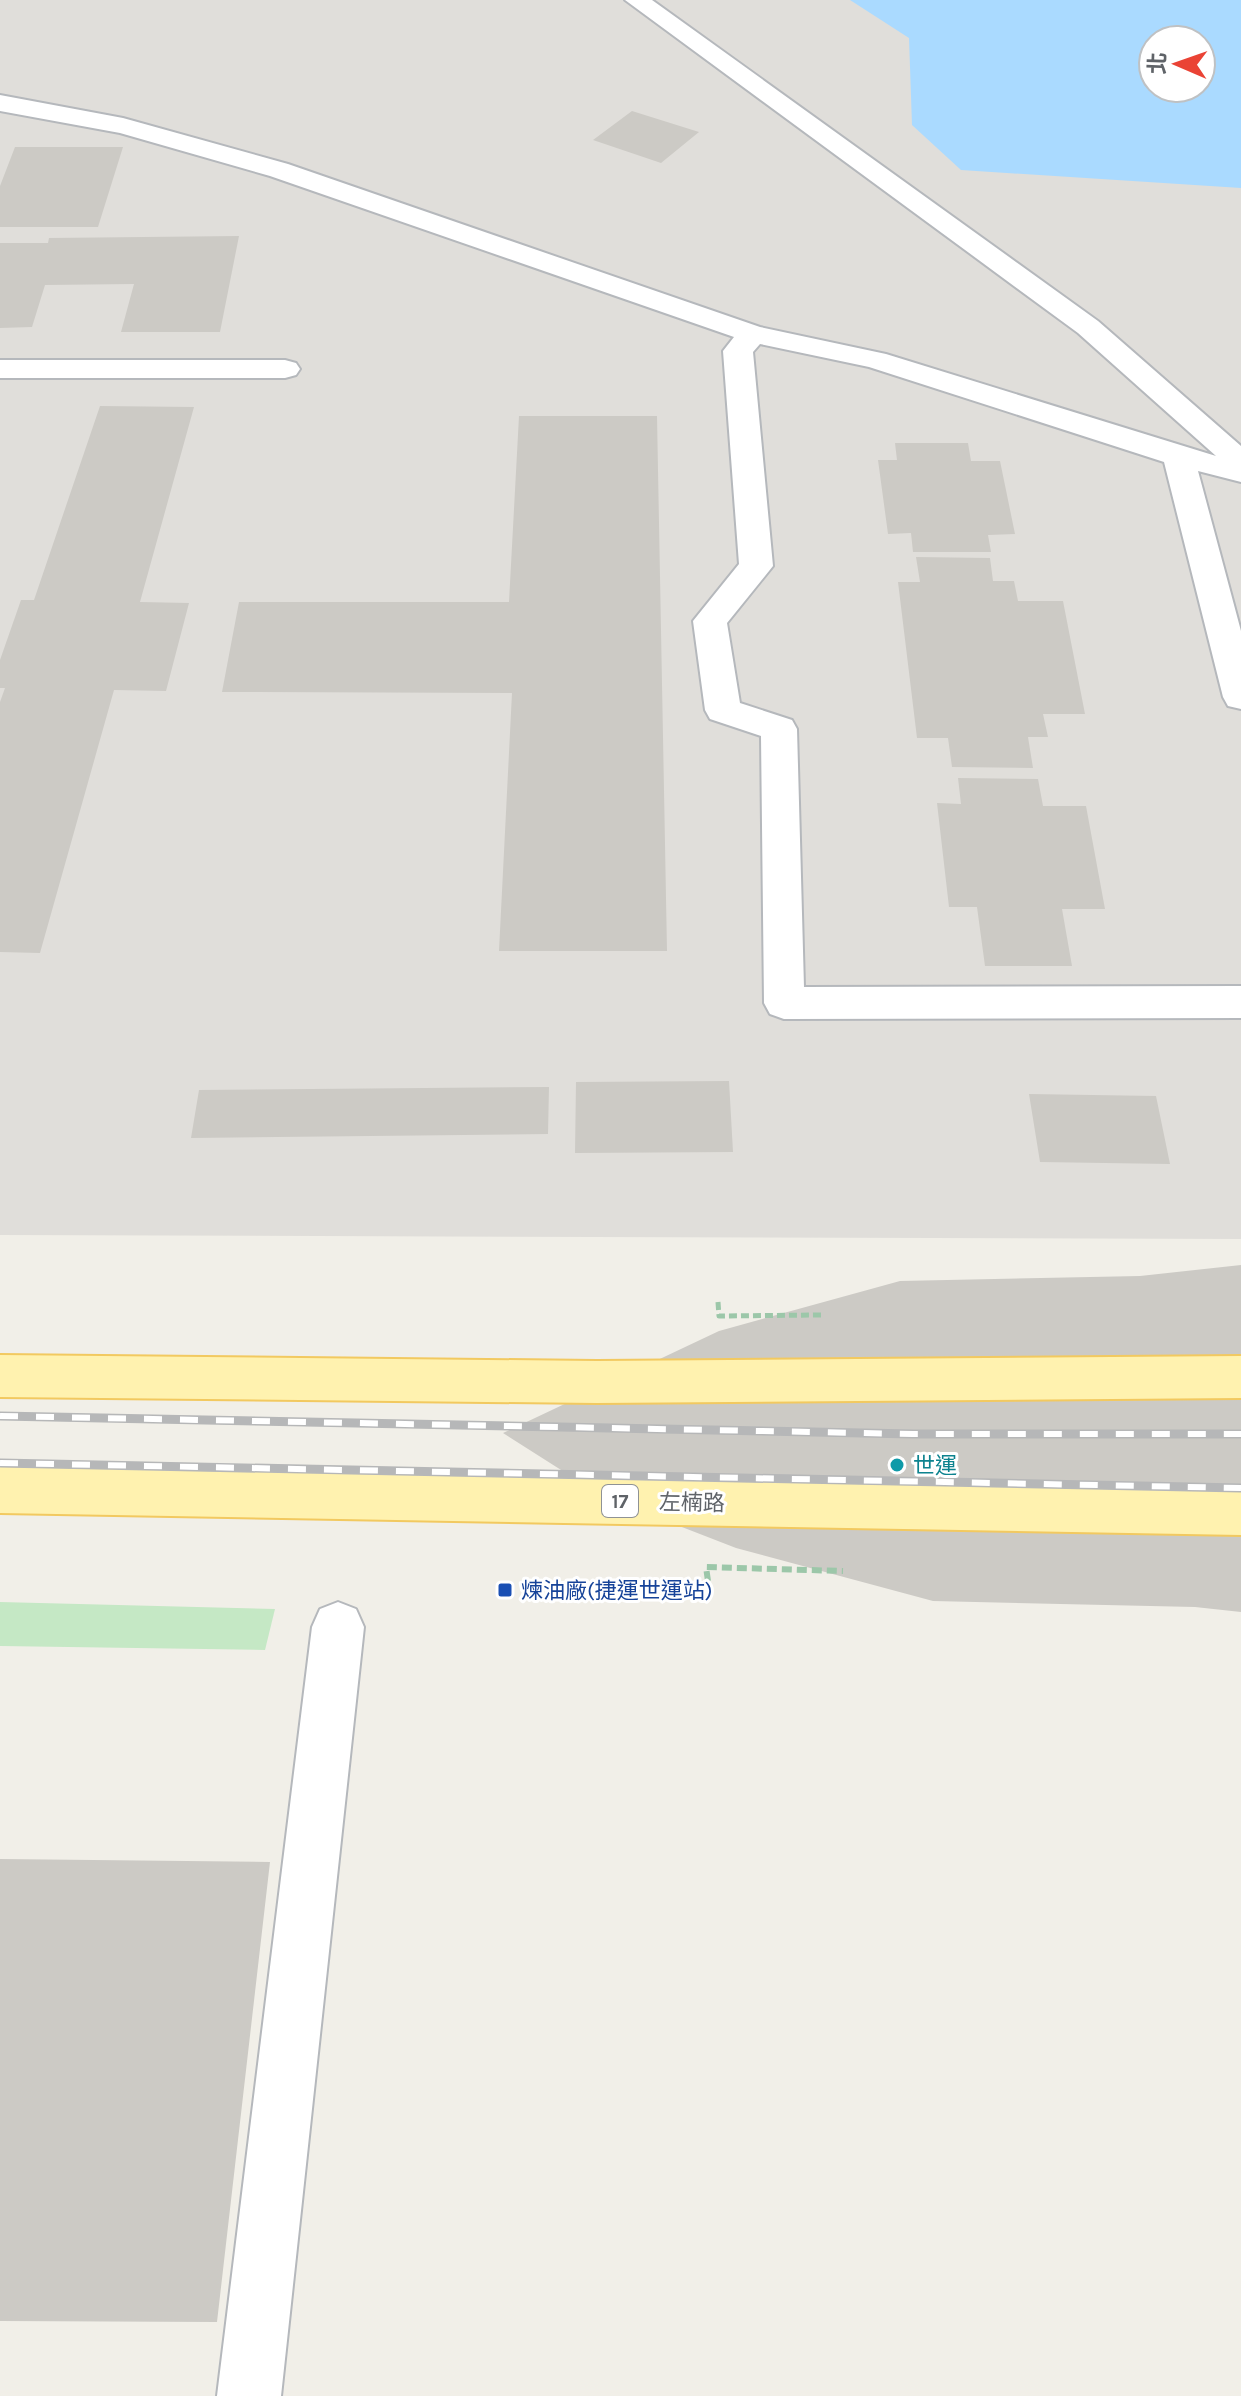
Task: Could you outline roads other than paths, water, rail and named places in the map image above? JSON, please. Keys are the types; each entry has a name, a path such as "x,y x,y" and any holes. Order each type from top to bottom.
{"main road":[{"path":"0,1376 597,1382 1241,1377"},
{"name":"左楠路","path":"0,1490 1241,1512"}],"street":[{"path":"637,0 1088,327 1241,462"},
{"path":"0,103 123,126 279,170 753,334 876,360 1178,456 1241,472"},
{"path":"753,334 738,351 756,566 710,621 723,710 779,729 784,1003 1241,1002"},
{"path":"0,369 285,369"},
{"path":"1178,456 1241,697"},
{"path":"249,2396 338,1627"}],"water":[{"path":"850,0 1241,0 1241,188 961,170 912,125 909,38"}],"railway":[{"path":"0,1416 913,1434 1241,1434"},
{"path":"0,1463 1241,1488"}],"place":[{"name":"世運","path":"897,1465"},
{"name":"煉油廠(捷運世運站)","path":"505,1590"}]}
